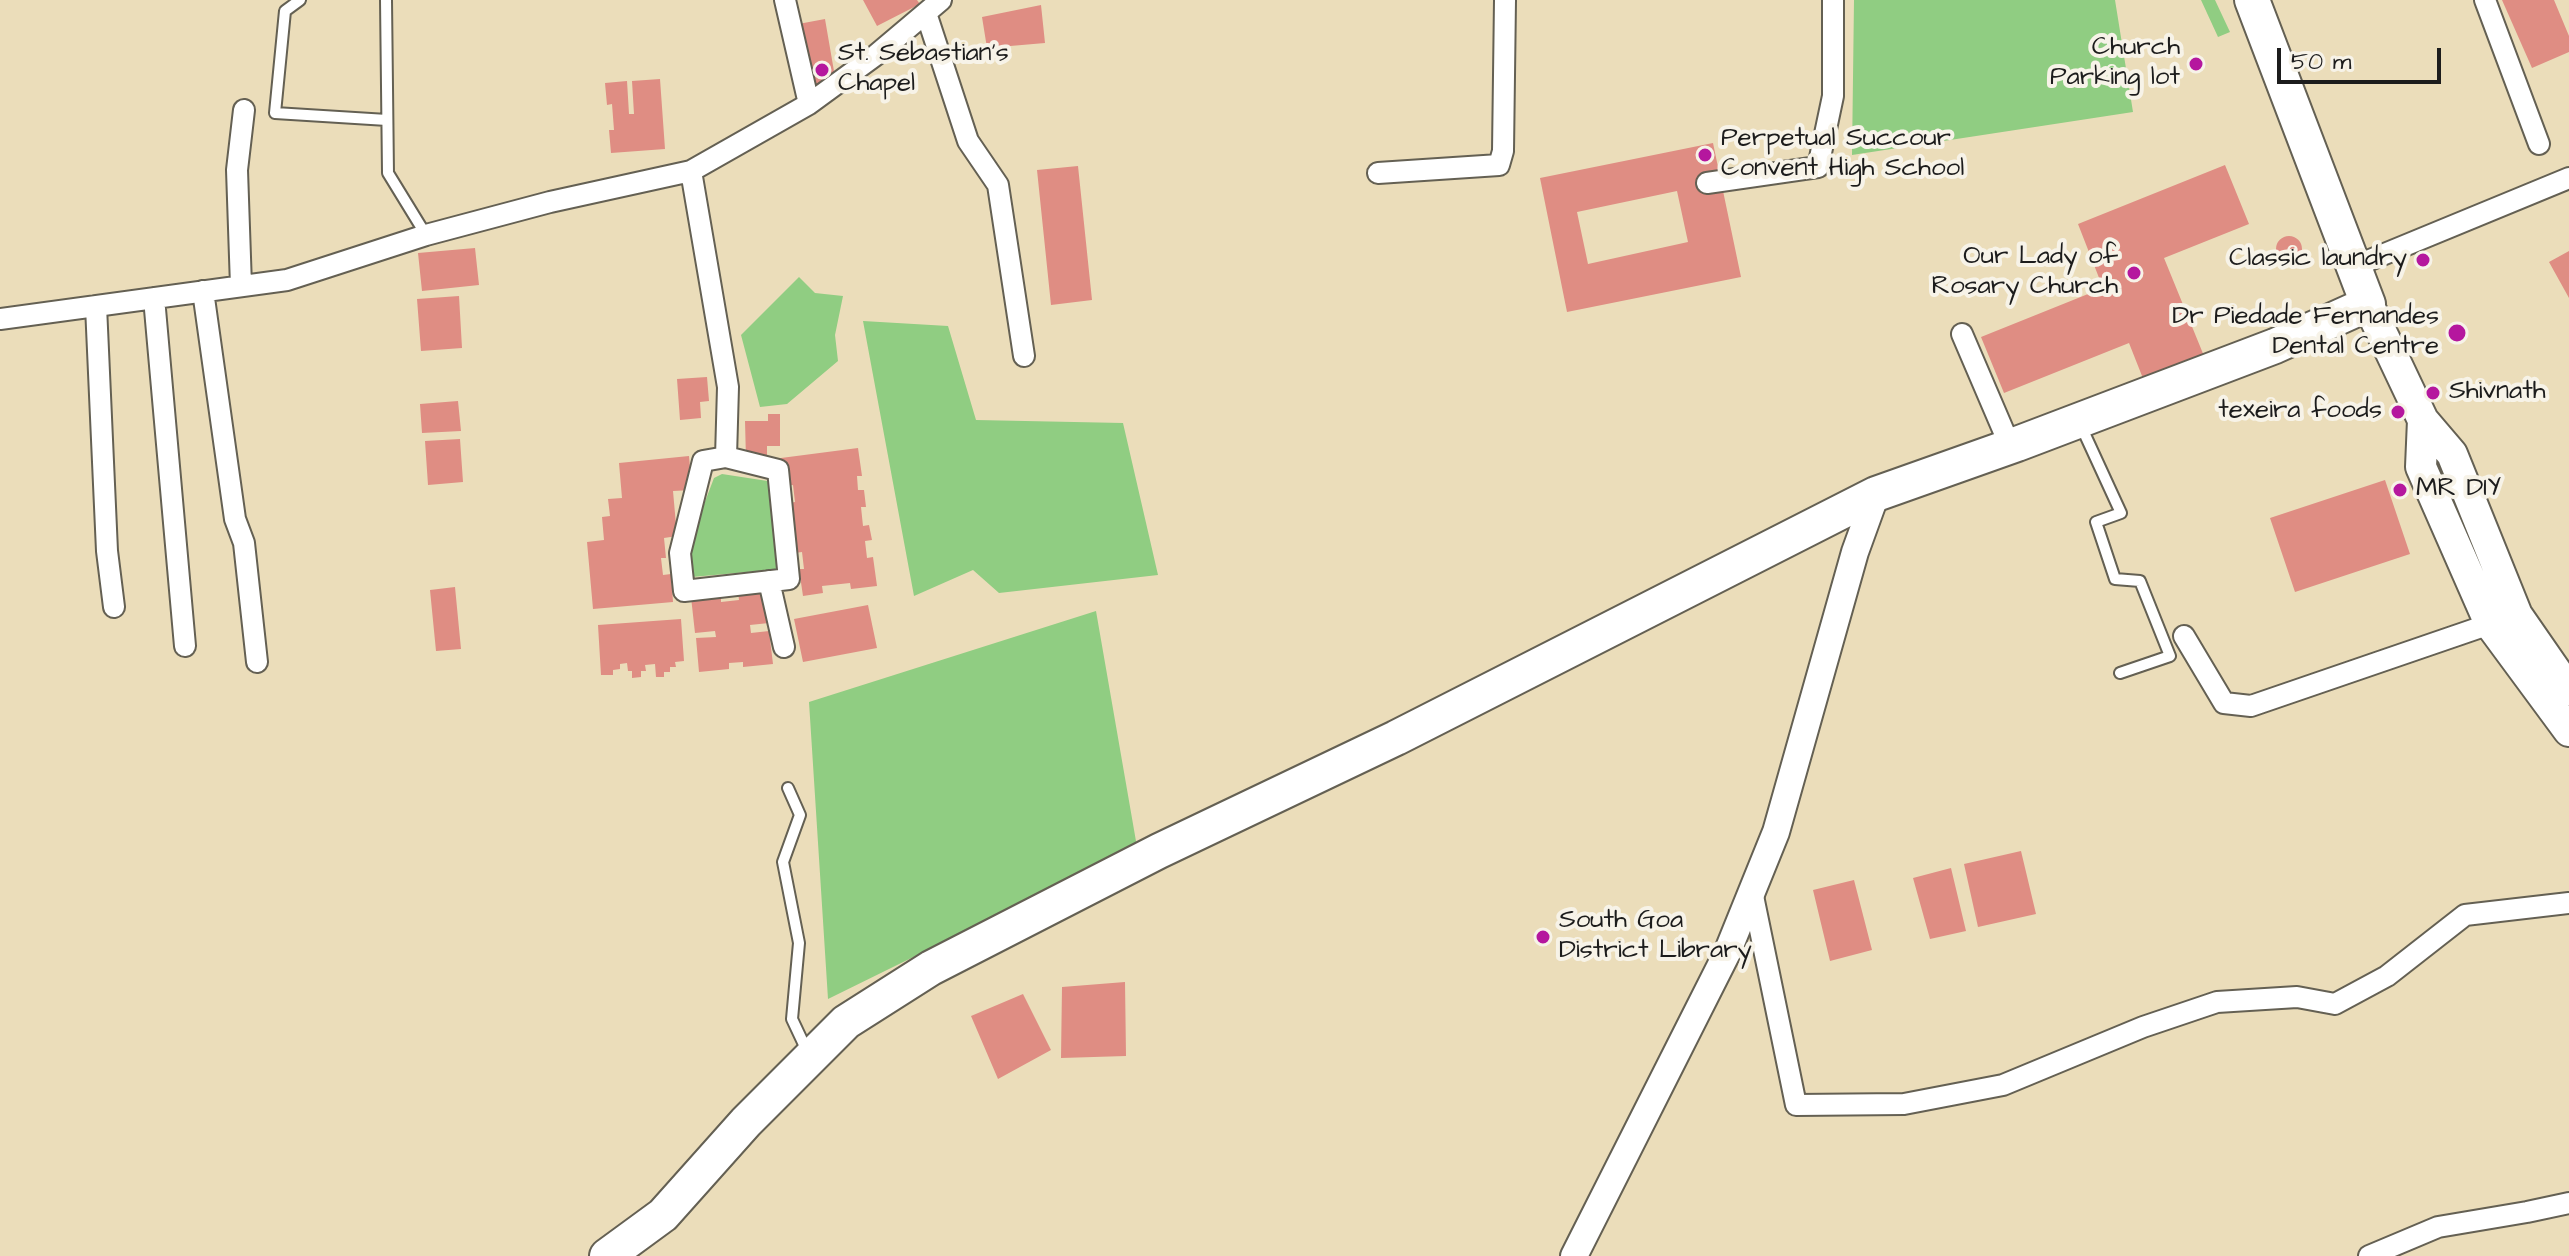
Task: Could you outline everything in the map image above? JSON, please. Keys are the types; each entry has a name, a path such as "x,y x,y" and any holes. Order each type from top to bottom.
{"main road":[{"path":"2260,12 2368,304 2423,420 2452,454 2517,615 2569,690"},
{"path":"607,1256 663,1215 746,1122 846,1022 931,968 1159,851 1410,731 1876,494 2275,346 2368,304"},
{"path":"2423,420 2421,467 2490,624 2569,731"}],"street":[{"path":"785,0 809,104"},
{"path":"1378,173 1499,165 1503,151 1505,0"},
{"path":"1707,183 1818,167 1833,96 1833,0"},
{"path":"2485,0 2539,144"},
{"path":"0,319 287,280 426,235 550,202 691,171 809,104 876,55 933,6 968,141 998,185 1024,356"},
{"path":"241,286 237,170 244,110"},
{"path":"691,171 728,387 726,457"},
{"path":"2353,267 2569,178"},
{"path":"203,291 235,519 244,543 257,662"},
{"path":"154,298 185,646"},
{"path":"96,306 107,551 114,607"},
{"path":"1962,334 2010,446"},
{"path":"726,457 778,470 789,579 684,591 680,553 703,461 726,457"},
{"path":"1574,1256 1727,953 1776,832 1855,552 1876,494"},
{"path":"769,581 784,647"},
{"path":"2184,636 2224,703 2251,706 2490,624"},
{"path":"1752,891 1796,1105 1904,1104 2003,1085 2143,1027 2217,1002 2297,997 2335,1004 2387,976 2465,915 2569,903"},
{"path":"2369,1256 2438,1227 2569,1203"}],"lane":[{"path":"300,0 285,11 275,113 387,120"},
{"path":"386,0 388,173 426,235"},
{"path":"2079,420 2121,513 2096,522 2115,579 2140,581 2170,656 2120,673"},
{"path":"788,788 800,815 783,862 799,943 792,1019 810,1058"}],"green space":[{"path":"1854,0 2115,0 2133,112 1852,155"},
{"path":"2201,0 2215,0 2230,32 2218,37"},
{"path":"799,277 815,293 843,296 835,335 838,361 787,404 760,407 741,335"},
{"path":"863,321 948,326 976,420 1123,423 1158,575 999,593 973,570 914,596"},
{"path":"722,474 774,482 781,569 692,577 685,554 714,478"},
{"path":"1096,611 1137,847 828,999 809,702"}],"building":[{"path":"863,0 917,0 920,4 877,26"},
{"path":"2502,0 2554,0 2569,36 2569,52 2532,68"},
{"path":"1041,5 1045,43 987,48 982,17"},
{"path":"825,19 835,77 823,87 808,84 793,25"},
{"path":"660,79 665,149 611,153 609,130 614,130 612,104 607,105 605,83 627,81 629,114 634,114 632,81"},
{"path":"1713,143 1741,277 1567,312 1540,178","holes":["1677,191 1688,242 1588,264 1577,212"]},
{"name":"Our Lady of Rosary Church","path":"2225,165 2249,224 2164,258 2204,356 2144,381 2129,343 2004,393 1981,337 2103,288 2078,224"},
{"path":"1078,166 1092,300 1051,305 1037,170"},
{"path":"2289,236 2298,240 2302,249 2298,258 2289,262 2280,258 2276,249 2280,240"},
{"path":"475,248 479,285 422,291 418,253"},
{"path":"2569,251 2569,298 2549,262"},
{"path":"459,296 462,348 421,351 417,299"},
{"path":"707,377 709,401 700,402 701,418 680,420 677,379"},
{"path":"458,401 461,431 422,433 420,404"},
{"path":"768,414 780,414 780,446 767,446 767,459 746,459 745,421 768,421"},
{"path":"460,439 463,482 428,485 425,441"},
{"path":"858,448 862,476 857,476 858,490 864,490 866,507 861,507 863,526 869,525 872,540 865,541 867,558 873,557 877,586 851,589 850,583 822,586 823,593 803,596 799,569 804,569 802,552 795,553 789,503 795,502 793,485 785,486 781,458"},
{"path":"689,456 692,490 673,491 677,536 664,538 666,558 661,558 663,575 671,574 673,602 593,609 587,542 604,540 602,517 610,516 608,499 622,498 619,463"},
{"path":"2385,480 2410,554 2295,592 2270,518"},
{"path":"455,587 461,649 436,651 430,590"},
{"path":"765,589 769,623 750,625 751,633 769,631 773,664 743,667 743,662 729,663 729,669 699,672 696,638 716,637 715,631 695,633 691,597 721,594 721,602 739,600 738,592"},
{"path":"868,605 877,648 803,662 794,619"},
{"path":"681,619 684,661 675,662 676,667 664,672 664,677 656,677 655,664 645,665 646,671 641,671 641,677 632,678 627,663 613,670 613,675 601,675 598,625"},
{"path":"2021,851 2036,914 1978,927 1964,864"},
{"path":"1951,868 1966,931 1930,939 1913,878"},
{"path":"1854,880 1872,950 1830,961 1813,890"},
{"path":"1125,982 1126,1056 1061,1058 1062,987"},
{"path":"1023,994 1051,1050 998,1079 971,1016"}],"place":[{"name":"Church Parking lot","path":"2196,64"},
{"name":"St. Sebastian's Chapel","path":"822,70"},
{"name":"Perpetual Succour Convent High School","path":"1705,155"},
{"name":"Classic laundry","path":"2423,260"},
{"name":"Our Lady of Rosary Church","path":"2134,273"},
{"name":"Dr Piedade Fernandes Dental Centre","path":"2457,333"},
{"name":"Shivnath","path":"2433,393"},
{"name":"texeira foods","path":"2398,412"},
{"name":"MR DIY","path":"2400,490"},
{"name":"South Goa District Library","path":"1543,937"}]}
